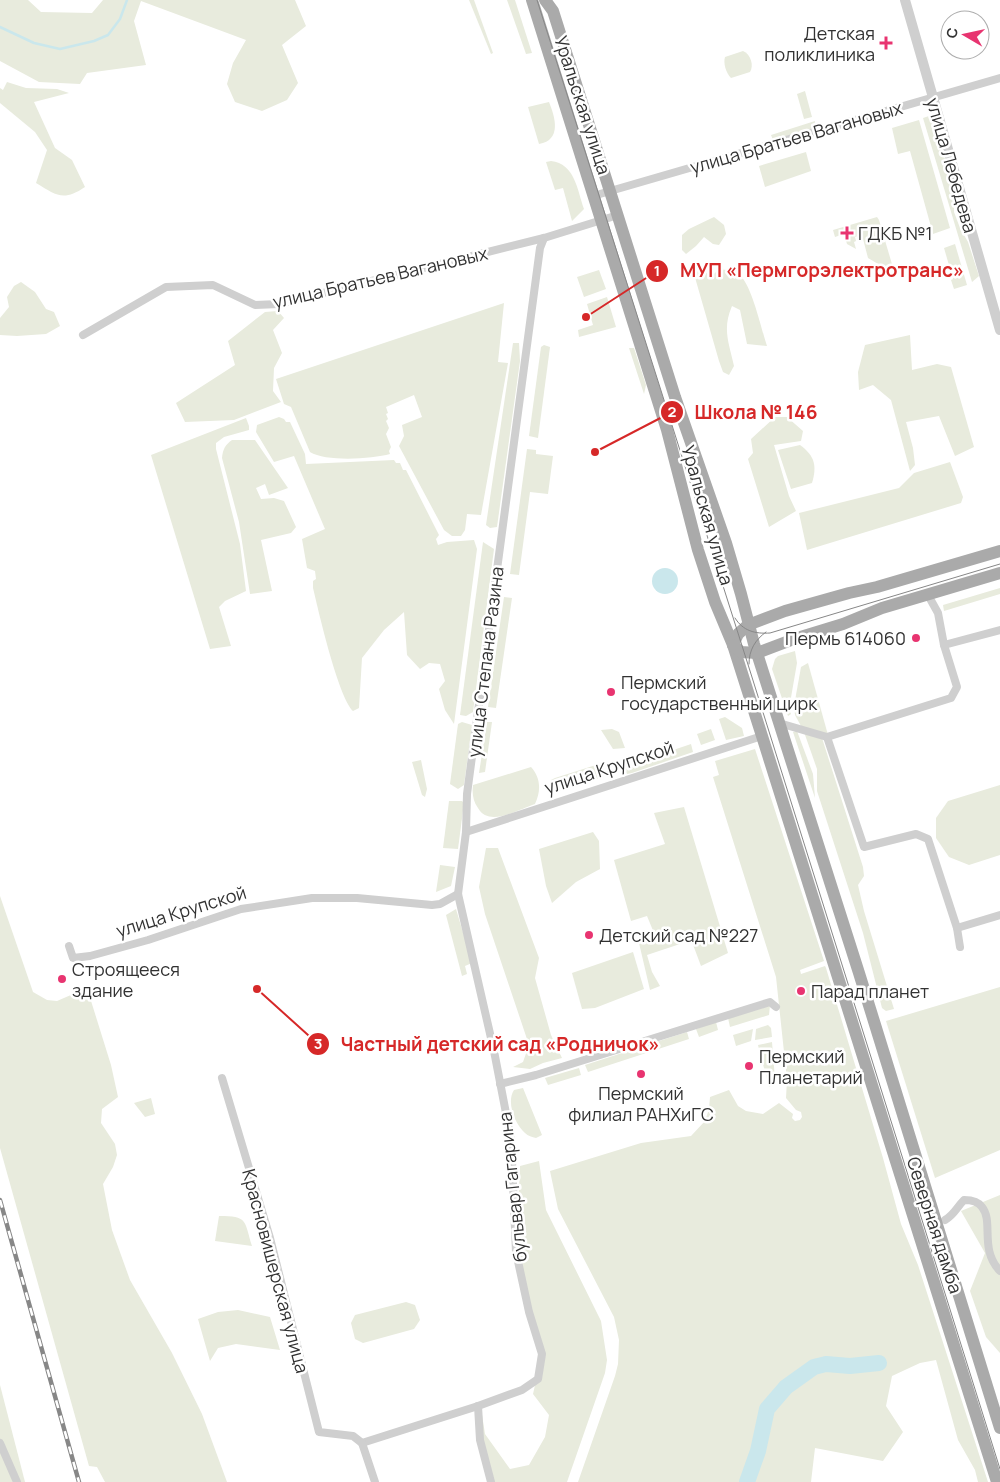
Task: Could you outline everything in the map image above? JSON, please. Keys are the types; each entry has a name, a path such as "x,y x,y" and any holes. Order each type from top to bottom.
{"main road":[{"name":"Уральская улица","path":"536,1 553,11 698,466 726,543 742,594 748,625 859,972"},
{"name":"Уральская улица","path":"536,1 600,221 667,430 698,550 715,602 733,645 838,979"},
{"path":"1000,551 877,587 785,611 748,625 738,634 733,645 741,652 757,653 794,639 844,624 882,608 1000,573"},
{"name":"Северная дамба","path":"859,972 1000,1428"},
{"name":"Северная дамба","path":"838,979 998,1482"}],"street":[{"name":"улица Лебедева","path":"905,0 1000,330"},
{"name":"улица Братьев Вагановых","path":"593,196 1000,78"},
{"path":"600,221 618,215"},
{"name":"улица Братьев Вагановых","path":"83,335 166,287 213,285 255,305 279,304 544,238 600,221"},
{"name":"улица Степана Разина","path":"500,1084 458,894 466,832 467,794 540,248 544,238"},
{"path":"779,723 827,736 951,698 957,687 944,646 938,613 928,595"},
{"path":"944,646 1000,630"},
{"name":"улица Крупской","path":"466,832 762,736"},
{"path":"827,736 864,847 916,834 928,839 957,928 960,947"},
{"name":"улица Крупской","path":"69,946 73,958 90,956 148,940 242,909 312,898 357,898 432,906 440,904 458,894"},
{"path":"957,928 1000,914"},
{"path":"500,1084 536,1075 770,1002 776,1007"},
{"name":"Красновишерская улица","path":"222,1078 270,1238 319,1432 353,1436 362,1443"},
{"name":"бульвар Гагарина","path":"362,1443 522,1390 538,1379 542,1354 529,1312 516,1252 511,1140 500,1084"},
{"path":"945,1220 954,1214 964,1200 974,1200 983,1207 987,1220 989,1251 994,1264 1000,1271"},
{"path":"478,1406 480,1440 491,1482"},
{"path":"0,1443 17,1482"},
{"path":"362,1443 375,1482"}],"shaded area":[{"path":"0,0 28,0 41,12 92,13 103,0 295,0 306,26 282,45 298,83 287,100 262,111 235,102 227,84 233,63 246,40 141,1 134,21 146,65 87,73 80,84 39,82 0,61"},
{"path":"469,0 474,0 493,53 491,54"},
{"path":"507,0 515,0 532,53 526,54"},
{"path":"743,51 750,57 752,64 750,72 731,78 725,68 725,57"},
{"path":"7,82 26,88 57,89 69,93 34,102 55,148 72,160 85,187 71,194 60,195 36,183 47,150 35,132 0,103 0,88 3,90"},
{"path":"805,91 812,117 804,119 797,94"},
{"path":"549,102 555,121 554,133 546,142 539,144 528,107"},
{"path":"932,115 954,190 954,212 968,242 979,276 972,282 923,118"},
{"path":"919,120 950,228 933,234 910,151 898,154 892,128"},
{"path":"815,121 814,128 773,140 771,135"},
{"path":"806,152 811,171 765,187 759,166"},
{"path":"551,161 565,167 570,172 577,186 584,209 572,221 563,188 555,190 546,162"},
{"path":"714,217 724,225 726,234 719,245 713,244 704,237 686,254 682,250 682,235 689,229"},
{"path":"877,217 894,271 890,271 868,258 862,235 855,237 856,249 847,244 844,234 835,237 833,230"},
{"path":"955,244 967,285 954,289 944,248"},
{"path":"702,268 711,277 719,269 734,272 741,276 753,300 767,346 747,344 740,310 732,306 727,329 734,366 729,375 723,372 719,361 694,274"},
{"path":"599,270 606,289 584,297 577,277"},
{"path":"21,282 35,292 46,309 54,312 60,326 46,334 0,335 0,318 9,307 7,297 14,286"},
{"path":"607,297 616,327 579,337 578,330 593,325 587,304"},
{"path":"504,303 498,362 508,363 481,515 467,514 465,530 461,536 452,536 444,530 399,446 404,436 402,425 422,417 414,395 386,407 388,419 386,421 389,428 386,434 391,447 390,454 361,458 338,458 310,452 291,407 284,404 276,379"},
{"path":"278,311 284,318 273,330 282,353 274,368 273,391 281,402 234,420 185,422 176,403 235,365 228,341 265,312"},
{"path":"910,335 912,370 937,364 951,367 974,447 955,456 939,416 906,422 913,448 915,465 910,471 891,400 873,385 859,390 858,372 865,345"},
{"path":"513,343 519,343 520,361 497,527 490,528 486,525"},
{"path":"544,345 550,347 538,438 529,436 541,347"},
{"path":"629,348 634,348 646,385 644,394"},
{"path":"279,417 286,422 290,422 305,454 306,464 394,460 396,463 400,463 403,470 406,470 439,535 436,539 438,545 447,542 474,540 477,549 454,724 445,710 439,689 445,681 440,664 429,663 420,669 407,655 404,612 384,630 362,658 359,708 353,711 347,702 335,672 313,588 313,581 316,579 315,571 307,568 302,539 325,529 294,456 274,462 256,432 257,425"},
{"path":"775,417 787,417 803,431 801,441 774,445 789,496 796,511 769,527 748,459 753,453 751,439"},
{"path":"246,418 249,430 224,437 216,443 216,449 240,544 246,591 225,601 219,607 231,646 210,649 151,455"},
{"path":"232,440 255,440 288,488 269,495 265,484 256,488 261,499 274,498 284,501 296,527 291,533 261,540 272,591 250,594 239,522 222,458 225,448"},
{"path":"800,445 812,457 814,477 812,483 791,489 778,450"},
{"path":"527,449 536,450 536,454 553,456 548,494 530,492 519,575 510,574"},
{"path":"950,462 963,497 961,503 807,550 799,513 899,488 914,473"},
{"path":"483,542 494,549 473,712 466,716 460,715"},
{"path":"1000,588 1000,594 944,611 943,605"},
{"path":"504,597 512,598 496,708 488,707"},
{"path":"795,651 797,663 789,709 791,714 788,716 772,669 778,656"},
{"path":"808,663 828,735 801,726 795,715 794,706 801,667"},
{"path":"725,717 742,728 744,736 726,740 719,719"},
{"path":"462,722 472,725 464,785 458,789 450,784 458,724"},
{"path":"487,722 492,722 485,772 479,773"},
{"path":"612,729 619,732 625,748 613,749 601,730"},
{"path":"711,729 715,740 701,745 697,734"},
{"path":"797,731 813,774 815,798 793,732"},
{"path":"804,732 822,738 863,867 864,876 858,885 894,1009 886,1011 882,1008 863,933 817,791 817,769"},
{"path":"691,744 693,752 632,773 627,774 625,771 629,765"},
{"path":"755,749 824,961 800,970 801,974 825,966 826,968 901,1224 918,1265 988,1482 978,1482 975,1470 958,1440 936,1360 920,1363 892,1376 886,1406 903,1432 883,1461 815,1448 811,1482 578,1482 615,1376 618,1364 619,1340 614,1317 558,1209 550,1171 641,1143 691,1136 705,1121 710,1097 729,1090 738,1106 746,1111 763,1114 779,1103 793,1114 792,1118 795,1121 800,1120 802,1117 801,1112 796,1110 786,1098 787,1080 776,977 713,777 719,775 715,761"},
{"path":"421,760 427,789 425,797 422,795 412,762"},
{"path":"599,764 603,777 558,791 554,790 551,786 551,780 555,778"},
{"path":"531,767 537,776 539,785 535,804 497,817 489,817 483,814 474,800 473,785"},
{"path":"1000,785 1000,855 969,865 949,857 936,838 936,818 948,801"},
{"path":"449,801 462,801 464,803 458,849 443,848"},
{"path":"684,807 728,953 701,966 692,942 689,941 647,955 652,972 660,986 650,990 639,943 651,939 654,933 647,916 631,921 614,860 665,844 654,813"},
{"path":"593,832 599,841 600,869 576,882 552,903 546,886 539,849"},
{"path":"486,848 498,848 539,958 535,978 551,1035 562,1058 530,1069 513,1067 523,1062 529,1045 485,914 479,887"},
{"path":"440,865 455,867 451,886 436,892"},
{"path":"0,896 33,992 47,1000 57,1001 87,988 111,1065 118,1097 102,1109 101,1123 115,1144 117,1155 113,1167 103,1184 112,1230 130,1280 172,1353 202,1414 227,1482 105,1482 97,1467 89,1466 0,1148"},
{"path":"456,909 472,963 465,966 467,974 462,976 446,915"},
{"path":"633,952 644,989 595,1008 582,1009 572,973"},
{"path":"1000,987 1000,1150 935,1178 886,1021"},
{"path":"770,1005 769,1015 730,1027 728,1018"},
{"path":"716,1022 718,1030 699,1037 696,1029"},
{"path":"768,1025 771,1028 772,1037 755,1040 756,1029"},
{"path":"753,1029 751,1041 736,1046 733,1035"},
{"path":"687,1032 689,1039 588,1072 585,1065"},
{"path":"772,1042 775,1079 774,1084 769,1087 758,1045"},
{"path":"579,1068 581,1075 548,1085 545,1078"},
{"path":"523,1088 542,1135 536,1138 527,1135 521,1129 511,1107 514,1090"},
{"path":"151,1098 155,1114 145,1117 134,1103"},
{"path":"539,1161 546,1210 601,1321 607,1360 605,1373 567,1482 491,1482 480,1440 481,1408 485,1434 510,1469 529,1465 545,1437 549,1415 533,1394 542,1354 516,1252 520,1166"},
{"path":"1000,1195 1000,1353 986,1337 970,1291 985,1253 961,1211"},
{"path":"219,1216 235,1217 243,1221 248,1230 252,1246 215,1241"},
{"path":"406,1302 415,1305 420,1320 414,1329 363,1343 355,1339 351,1323 355,1315"},
{"path":"238,1310 270,1317 280,1350 236,1344 218,1348 210,1361 198,1319 218,1312"},
{"path":"0,1385 25,1482 0,1482"}],"water":[{"path":"665,568 674,572 678,581 674,590 665,594 656,590 652,581 656,572"}],"waterway":[{"path":"0,27 34,43 60,49 94,41 108,35 120,19 127,0"},
{"path":"747,1482 758,1451 767,1409 786,1387 814,1367 826,1364 850,1366 879,1363"}],"tram line":[{"path":"537,0 1000,1469"},
{"path":"735,618 750,631 770,633 1000,564"},
{"path":"749,664 753,646 766,632"}],"railway":[{"path":"0,1200 79,1482"}],"place":[{"name":"Детская поликлиника","path":"886,43"},
{"name":"ГДКБ №1","path":"847,233"},
{"name":"МУП «Пермгорэлектротранс»","path":"586,317"},
{"name":"Школа № 146","path":"595,452"},
{"name":"Пермь 614060","path":"916,638"},
{"name":"Пермский государственный цирк","path":"611,692"},
{"name":"Детский сад №227","path":"589,935"},
{"name":"Строящееся здание","path":"62,979"},
{"name":"Частный детский сад «Родничок»","path":"257,989"},
{"name":"Парад планет","path":"801,991"},
{"name":"Пермский Планетарий","path":"749,1066"},
{"name":"Пермский филиал РАНХиГС","path":"641,1074"}]}
